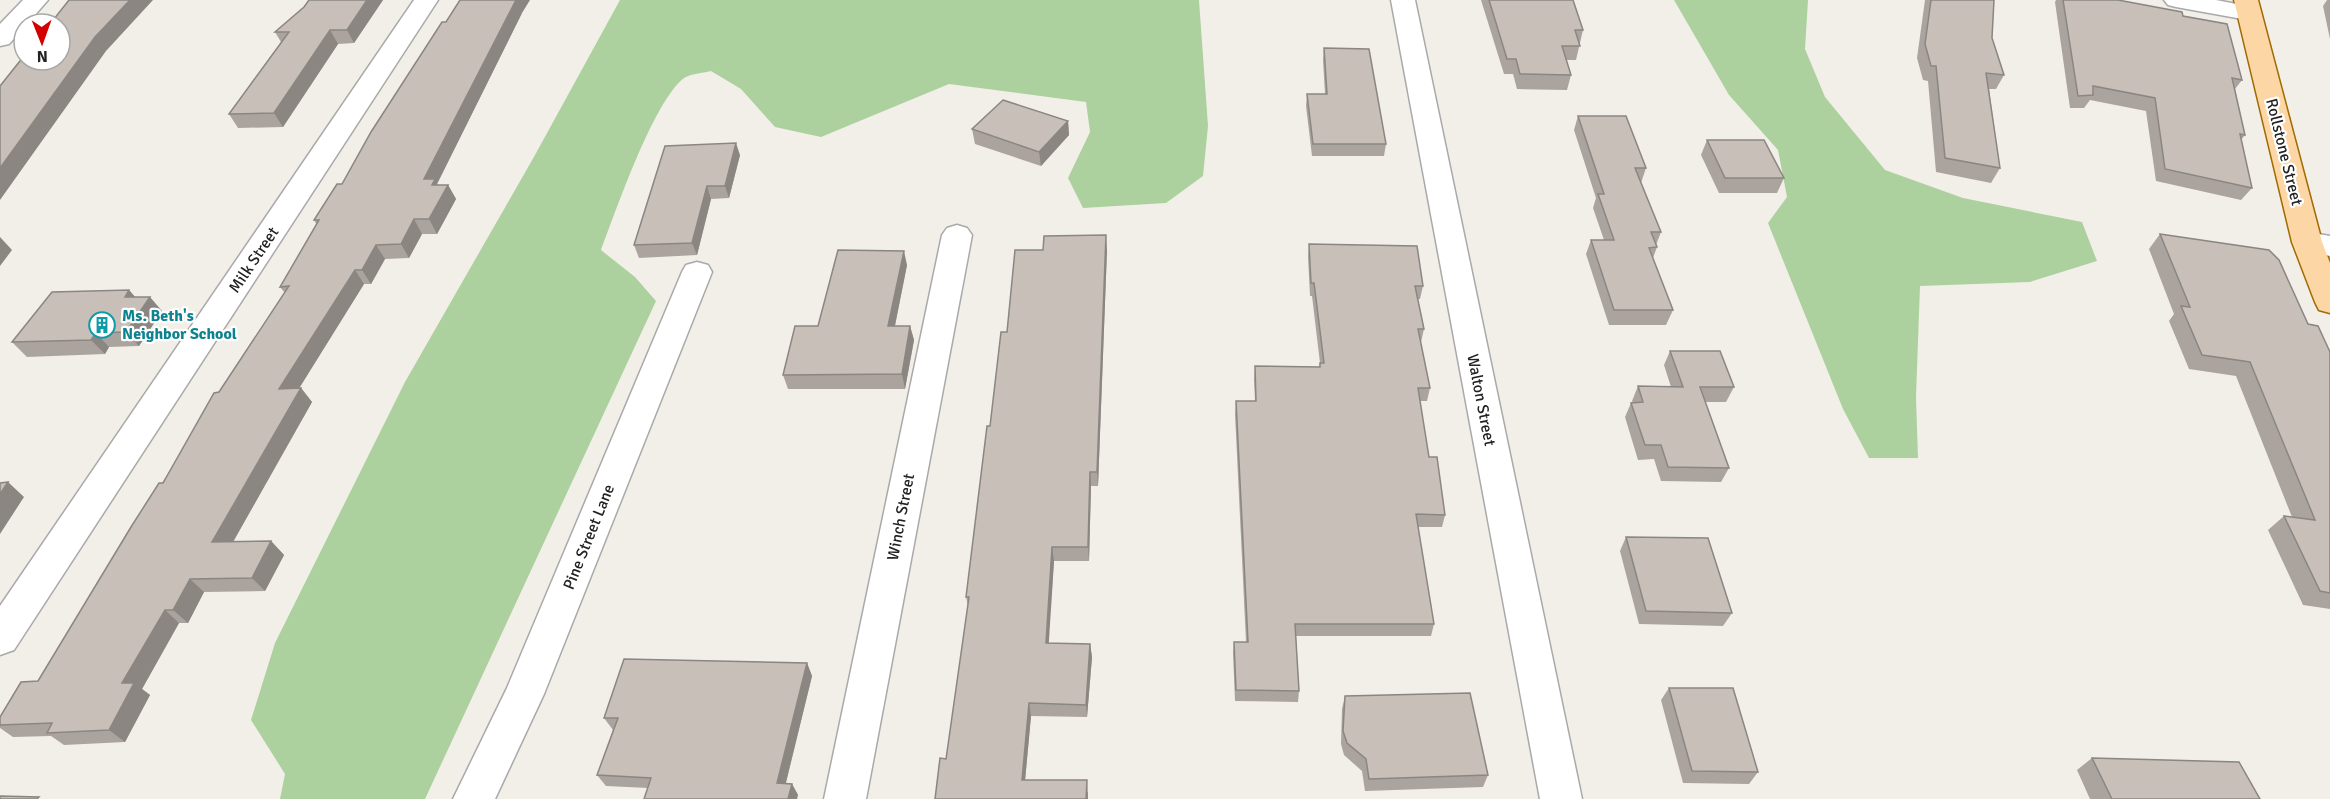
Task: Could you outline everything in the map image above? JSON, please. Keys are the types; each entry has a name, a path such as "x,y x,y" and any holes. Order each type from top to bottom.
{"main road":[{"name":"Rollstone Street","path":"2247,6 2319,244 2330,302"}],"street":[{"path":"0,39 36,0"},
{"name":"Milk Street","path":"0,638 426,0"},
{"name":"Walton Street","path":"1403,0 1561,799"},
{"path":"2176,0 2247,6"},
{"name":"Winch Street","path":"845,799 957,235"},
{"name":"Pine Street Lane","path":"474,799 524,694 697,272"}],"green space":[{"path":"620,0 1199,0 1208,126 1203,176 1166,203 1083,208 1068,178 1090,132 1086,102 949,84 821,137 775,127 741,89 711,71 684,78 672,91 648,133 636,158 601,250 635,277 656,301 425,799 280,799 285,774 251,720 275,643 405,382 535,155"},
{"path":"1674,0 1808,0 1805,49 1825,97 1885,170 1963,198 2082,222 2097,261 2030,282 1920,286 1916,397 1918,458 1869,458 1843,409 1768,223 1787,197 1778,150 1729,95"}],"building":[{"path":"69,0 130,0 95,37 72,69 72,12 60,12"},
{"path":"309,0 367,0 347,30 330,30 274,113 229,114 289,32 275,32"},
{"path":"460,0 516,0 424,179 435,179 432,185 448,185 429,219 414,219 401,244 376,245 362,270 355,270 279,389 301,388 212,542 271,541 252,578 190,579 173,610 165,610 122,683 134,683 109,730 47,733 52,723 0,725 0,717 21,682 38,681 131,527 159,483 163,483 214,393 219,392 289,286 280,287 319,220 314,220 337,184 342,184 371,132 442,22 446,22"},
{"path":"1489,0 1573,0 1583,30 1575,30 1580,46 1562,46 1571,75 1520,74 1516,59 1507,59"},
{"path":"1931,0 1994,0 1992,38 2004,75 1986,73 2000,168 1945,158 1936,66 1931,66 1925,44"},
{"path":"2063,0 2118,0 2182,12 2183,16 2227,24 2242,80 2232,78 2245,135 2240,134 2252,188 2165,169 2155,98 2093,86 2093,95 2078,96"},
{"path":"1324,48 1369,49 1386,144 1313,144 1307,94 1327,94"},
{"path":"12,71 70,72 0,168 0,86"},
{"path":"1003,100 1068,121 1039,152 972,129"},
{"path":"1578,116 1626,116 1646,168 1635,168 1661,232 1651,232 1657,247 1649,248 1673,310 1614,310 1591,240 1614,240 1598,194 1604,194"},
{"path":"1707,140 1764,140 1784,178 1725,178"},
{"path":"736,143 725,186 707,186 692,243 634,245 665,146"},
{"path":"2160,234 2269,250 2279,260 2308,324 2318,326 2330,352 2330,593 2320,591 2284,516 2315,520 2250,362 2202,355 2181,306 2190,307"},
{"path":"1106,235 1097,472 1090,472 1088,547 1052,547 1046,643 1090,644 1086,705 1029,703 1022,780 1087,780 1086,799 935,799 940,758 946,759 969,597 966,597 987,426 990,426 1001,332 1007,332 1015,250 1043,250 1044,236"},
{"path":"1309,244 1417,246 1423,286 1415,286 1424,329 1418,329 1430,388 1418,388 1429,457 1437,457 1445,515 1416,514 1434,624 1295,624 1299,691 1236,690 1234,642 1248,642 1236,401 1256,401 1255,366 1320,367 1320,363 1324,363 1314,283 1311,283"},
{"path":"838,250 904,251 888,326 910,326 902,374 783,375 795,326 818,326"},
{"path":"129,290 125,297 150,297 126,332 96,333 91,340 12,342 52,292"},
{"path":"1670,351 1720,351 1734,387 1700,387 1729,468 1668,467 1661,445 1645,445 1631,403 1643,402 1638,386 1683,387"},
{"path":"8,482 0,494 0,483"},
{"path":"1626,537 1708,538 1732,613 1646,611"},
{"path":"624,659 807,663 777,783 792,784 788,799 644,799 651,778 597,775 618,718 604,718"},
{"path":"1669,688 1733,688 1758,772 1692,771"},
{"path":"1470,693 1488,775 1369,779 1366,759 1347,743 1343,731 1345,696"},
{"path":"2092,758 2239,762 2260,799 2112,799"},
{"path":"0,796 39,797 37,799 0,799"}],"place":[{"name":"Ms. Beth's Neighbor School","path":"102,325"}]}
